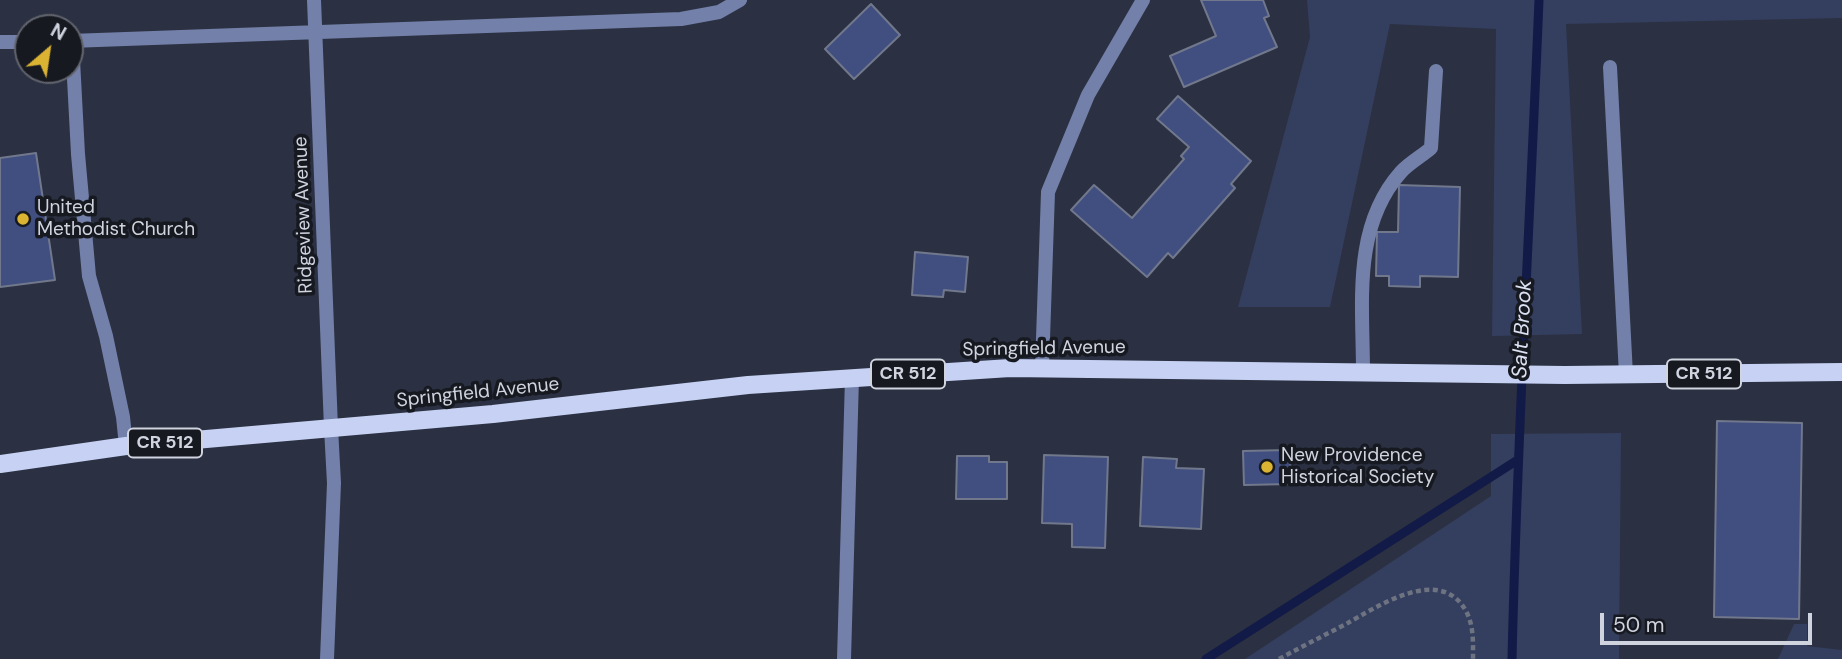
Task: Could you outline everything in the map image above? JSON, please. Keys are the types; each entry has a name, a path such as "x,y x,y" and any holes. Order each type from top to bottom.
{"main road":[{"name":"Springfield Avenue","path":"0,464 126,446 493,414 748,385 1042,368 1565,375 1842,372"}],"street":[{"name":"Ridgeview Avenue","path":"314,0 334,483 327,659"},
{"path":"84,41 681,19 719,12 740,0"},
{"path":"1042,368 1048,192 1088,95 1143,0"},
{"path":"1610,67 1626,375"},
{"path":"1363,372 1364,252 1377,212 1390,187 1403,170 1431,148 1436,71"},
{"path":"74,84 89,276 115,376 126,446"},
{"path":"844,659 852,378"}],"path":[{"path":"1279,659 1390,601 1424,590 1439,590 1465,608 1472,629 1473,659"}],"shaded area":[{"path":"1307,0 1842,0 1842,18 1566,24 1582,334 1492,336 1496,29 1390,24 1330,307 1238,307 1310,37"},
{"path":"1621,433 1619,659 1245,659 1491,496 1491,434"},
{"path":"1794,624 1807,624 1807,646 1842,650 1842,659 1778,659"}],"building":[{"path":"1201,0 1263,0 1269,16 1264,18 1277,47 1184,87 1170,56 1216,36"},
{"path":"871,4 900,35 854,79 825,49"},
{"path":"1178,96 1251,161 1231,184 1235,188 1173,258 1168,253 1147,277 1071,210 1094,185 1132,218 1184,159 1181,156 1189,147 1157,119"},
{"name":"United Methodist Church","path":"36,153 55,280 0,287 0,158"},
{"path":"1399,185 1460,187 1458,277 1420,276 1420,287 1389,286 1389,276 1376,276 1377,232 1398,232"},
{"path":"915,252 968,257 965,292 944,290 943,297 912,295"},
{"path":"1717,421 1802,423 1799,619 1714,617"},
{"name":"New Providence Historical Society","path":"1290,450 1291,484 1244,485 1243,451"},
{"path":"1044,455 1108,457 1105,548 1072,547 1072,524 1042,523"},
{"path":"957,456 989,456 989,462 1007,462 1007,499 956,499"},
{"path":"1143,457 1177,459 1176,468 1204,469 1201,529 1140,526"}],"waterway":[{"name":"Salt Brook","path":"1512,659 1520,412 1539,0"},
{"path":"1206,659 1516,461"}],"place":[{"name":"United Methodist Church","path":"23,219"},
{"name":"New Providence Historical Society","path":"1267,467"}]}
